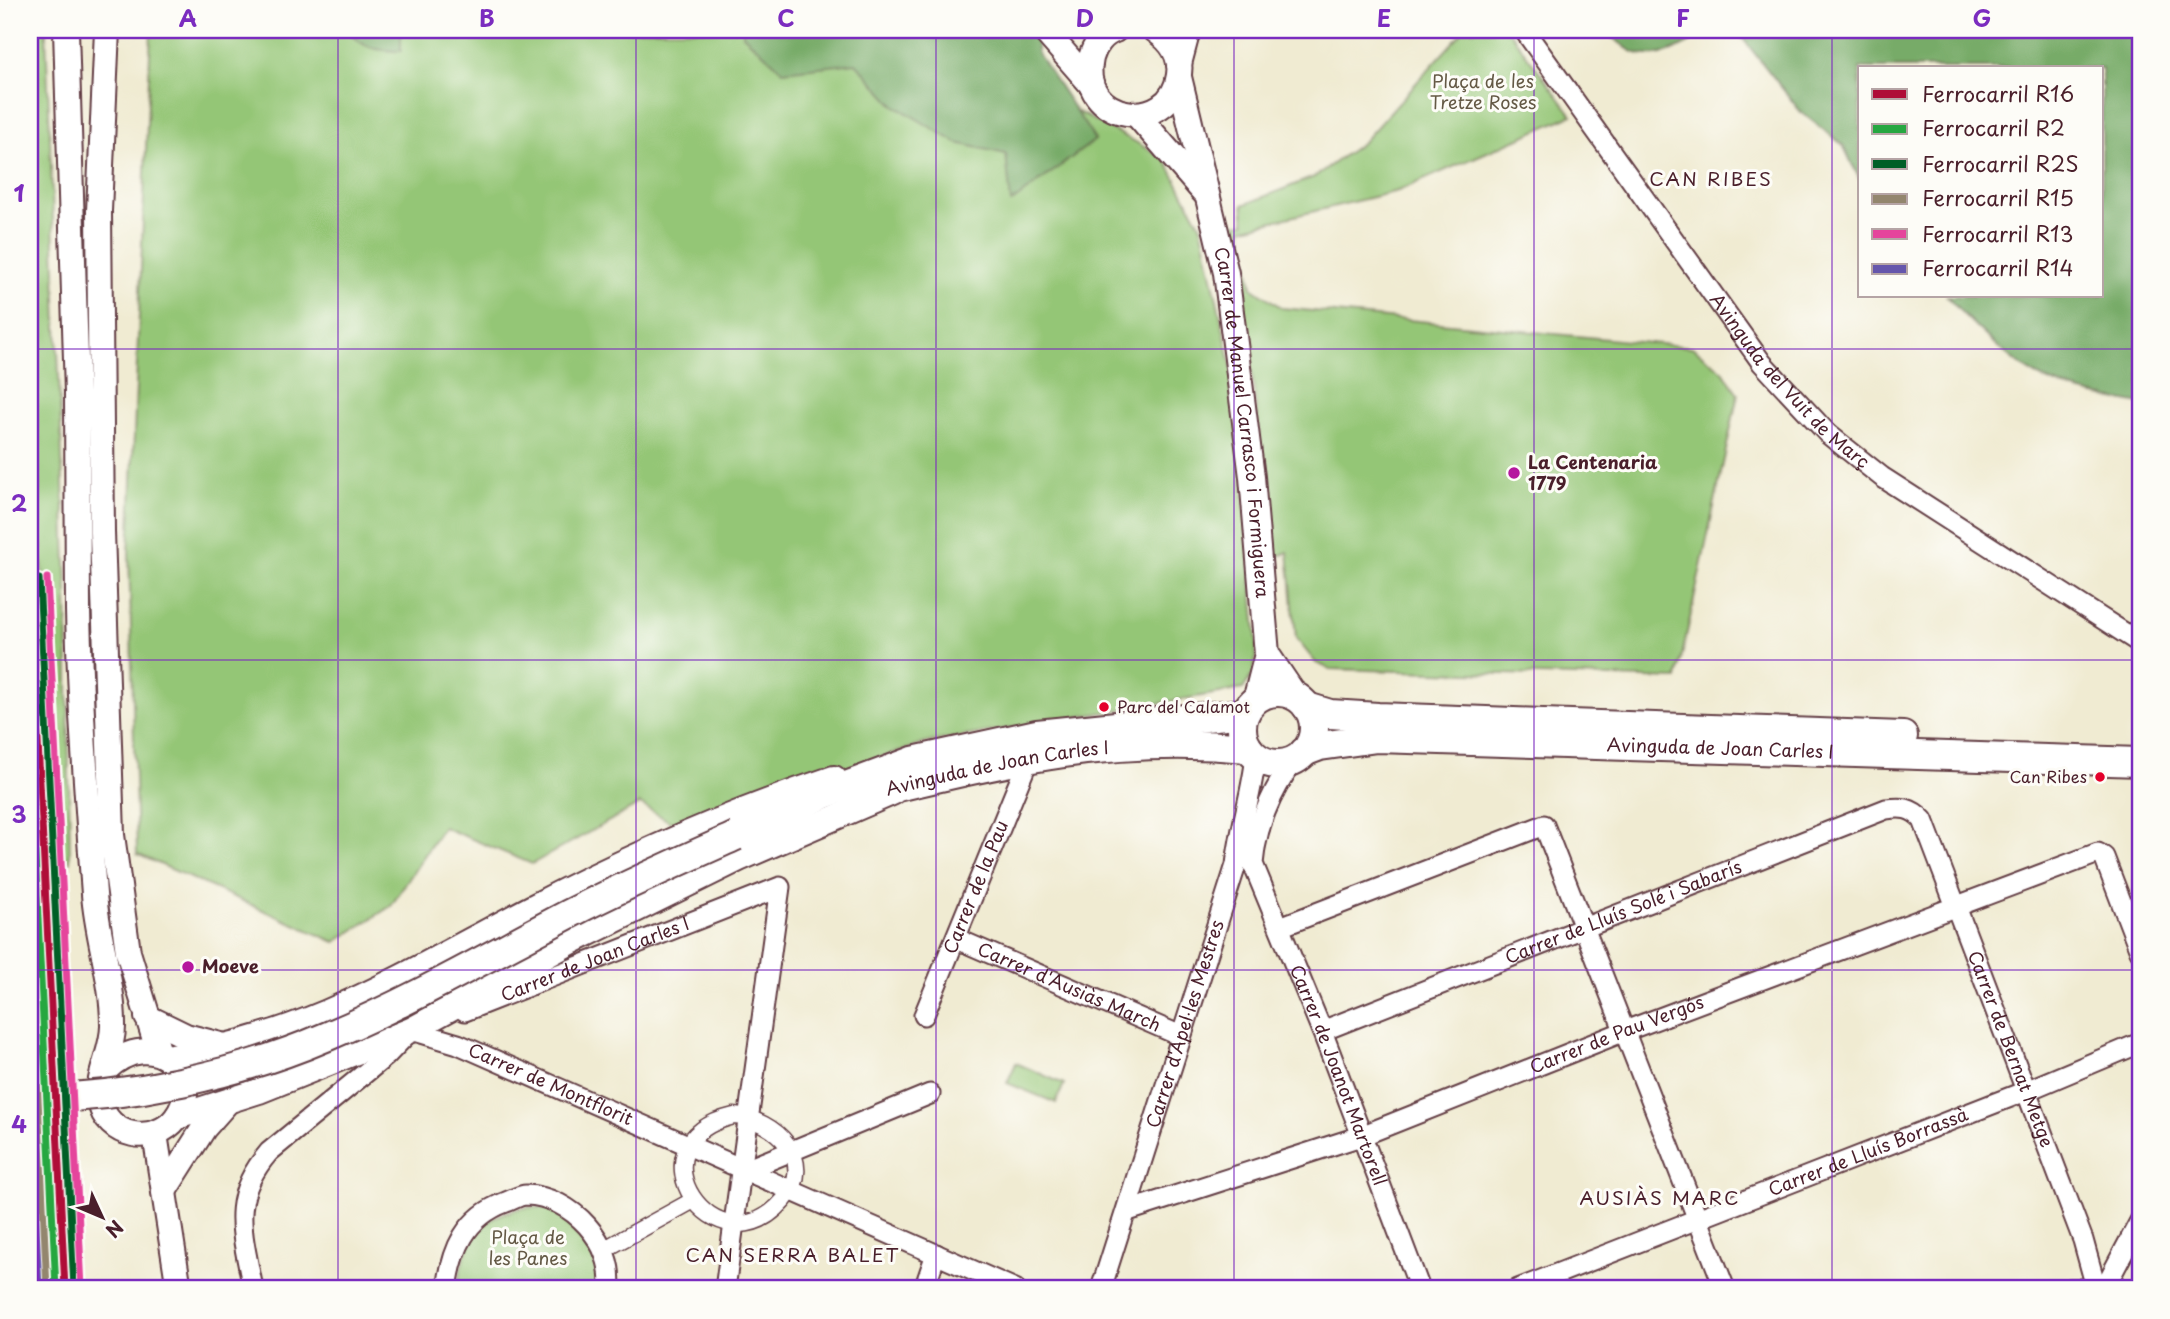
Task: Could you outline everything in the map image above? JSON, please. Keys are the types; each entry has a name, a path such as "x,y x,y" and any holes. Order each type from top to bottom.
{"main road":[{"path":"1275,692 1301,702 1314,730 1299,756 1272,763 1252,752 1242,727 1250,707 1275,692"},
{"name":"Avinguda de Joan Carles I","path":"1301,702 1330,714 1391,718 2140,744"},
{"name":"Avinguda de Joan Carles I","path":"30,1099 112,1094 158,1086 217,1073 326,1038 380,1013 623,887 736,836 916,772 1037,734 1250,707"},
{"name":"Avinguda de Joan Carles I","path":"1299,756 1320,746 1377,738 2140,762"},
{"name":"Avinguda de Joan Carles I","path":"916,772 1094,747 1164,743 1252,752"}],"street":[{"path":"66,30 77,401 81,706 94,905 105,954 113,1026 105,1070 99,1084 100,1104 106,1117 128,1134 155,1134 177,1117 227,1102 347,1058 411,1030 571,942 916,772"},
{"path":"107,30 99,211 102,531 112,835 128,952 163,1055 182,1078 185,1093 177,1117"},
{"path":"1044,30 1091,84 1099,98 1110,108 1137,115 1153,111 1166,103 1179,71 1188,30"},
{"path":"1155,30 1174,48 1179,71"},
{"name":"Avinguda del Vuit de Març","path":"1524,30 1762,363 1828,434 1882,477 2140,643"},
{"path":"1091,84 1092,55 1107,31"},
{"name":"Carrer de Manuel Carrasco i Formiguera","path":"1179,71 1230,299 1252,477 1268,654 1250,707"},
{"name":"Carrer de Manuel Carrasco i Formiguera","path":"1137,115 1205,192"},
{"name":"Carrer de Manuel Carrasco i Formiguera","path":"1268,654 1301,702"},
{"name":"Carrer d'Apel·les Mestres","path":"1101,1289 1181,1036 1245,865 1239,838 1252,796 1252,752"},
{"path":"1245,865 1270,797 1299,756"},
{"name":"Carrer de la Pau","path":"924,1015 1029,758"},
{"name":"Avinguda de Joan Carles I","path":"163,1055 222,1046 321,1017 368,996 528,910 687,834 774,798 844,775 916,772"},
{"name":"Carrer de Lluís Solé i Sabarís","path":"1322,1031 1886,809 1902,807 1914,811 1923,820"},
{"name":"Carrer de Bernat Metge","path":"1923,820 2099,1285"},
{"path":"1280,927 1544,825 1725,1289"},
{"name":"Carrer de Pau Vergós","path":"1128,1210 1362,1136 1625,1031 2101,854 2140,951"},
{"name":"Carrer de Joanot Martorell","path":"1245,865 1280,927 1420,1289"},
{"name":"Carrer de Joan Carles I","path":"411,1030 438,1023 780,887 750,1117"},
{"name":"Carrer d'Ausiàs March","path":"957,939 1181,1036"},
{"path":"148,1017 186,1036 222,1046"},
{"path":"321,1017 330,1022 347,1058 350,1072 342,1093"},
{"path":"253,1289 240,1208 245,1186 269,1152 386,1056 411,1030"},
{"name":"Carrer de Montflorit","path":"411,1030 458,1044 791,1192"},
{"name":"Carrer de Lluís Borrassà","path":"1518,1289 2026,1091 2140,1043"},
{"path":"105,1070 120,1055 134,1050 163,1055"},
{"path":"743,1171 930,1094"},
{"path":"164,1191 204,1128 227,1102"},
{"path":"725,1289 750,1117"},
{"path":"750,1117 774,1129 792,1151 795,1177 791,1192 767,1215 735,1223 706,1213 692,1201 685,1178 687,1147 704,1127 719,1120 750,1117"},
{"path":"155,1134 179,1289"},
{"path":"791,1192 1015,1289"},
{"path":"447,1289 451,1260 467,1225 499,1204 524,1195 570,1210 605,1249 609,1289"},
{"path":"605,1249 692,1201"},
{"path":"2070,1289 2099,1285 2140,1221"},
{"path":"923,1289 936,1254"}],"green space":[{"path":"30,30 44,30 46,33 67,590 70,862 54,853 30,266"},
{"path":"151,30 920,30 1165,159 1201,226 1232,369 1257,644 1254,672 1243,689 929,742 804,782 682,829 640,804 532,864 443,827 391,906 335,942 137,854 129,553"},
{"path":"346,30 401,30 401,51 370,47"},
{"path":"743,30 1038,30 1037,52 1095,140 1011,203 1006,154 957,143 894,105 856,63 783,71 743,35"},
{"name":"La Centenaria 1779","path":"1464,30 1508,30 1572,115 1398,191 1241,229 1252,287 1282,308 1692,347 1723,371 1738,394 1677,679 1330,669 1316,663 1296,638 1288,552 1274,558 1242,292 1228,224 1245,223 1243,205 1314,177 1363,142"},
{"path":"1595,30 1710,30 1671,52 1649,55 1638,54"},
{"path":"1736,30 2140,30 2140,404 2074,390 2036,375 2013,360 1988,338 1949,298 2104,298 2104,66 1858,66 1858,176 1843,145 1801,112"},
{"path":"1016,1063 1064,1084 1056,1103 1007,1083"},
{"name":"Plaça de les Panes","path":"530,1207 552,1209 573,1222 588,1242 596,1266 596,1289 457,1289 464,1257 477,1232 498,1216"}],"rail line":[{"name":"R13","path":"47,578 82,1288"},
{"name":"R16","path":"30,579 65,1289"},
{"name":"R2S","path":"39,579 74,1289"},
{"name":"R2","path":"30,752 56,1289"},
{"name":"R15","path":"30,929 47,1289"},
{"name":"R14","path":"30,1107 39,1289"}],"place":[{"name":"La Centenaria 1779","path":"1514,473"},
{"name":"Parc del Calamot","path":"1104,707"},
{"name":"Can Ribes","path":"2100,777"},
{"name":"Moeve","path":"188,967"}],"district":[{"name":"CAN RIBES","path":"1711,179"},
{"name":"AUSIÀS MARC","path":"1660,1198"},
{"name":"CAN SERRA BALET","path":"793,1255"}],"park label":[{"name":"Plaça de les Tretze Roses","path":"1483,92"}]}
